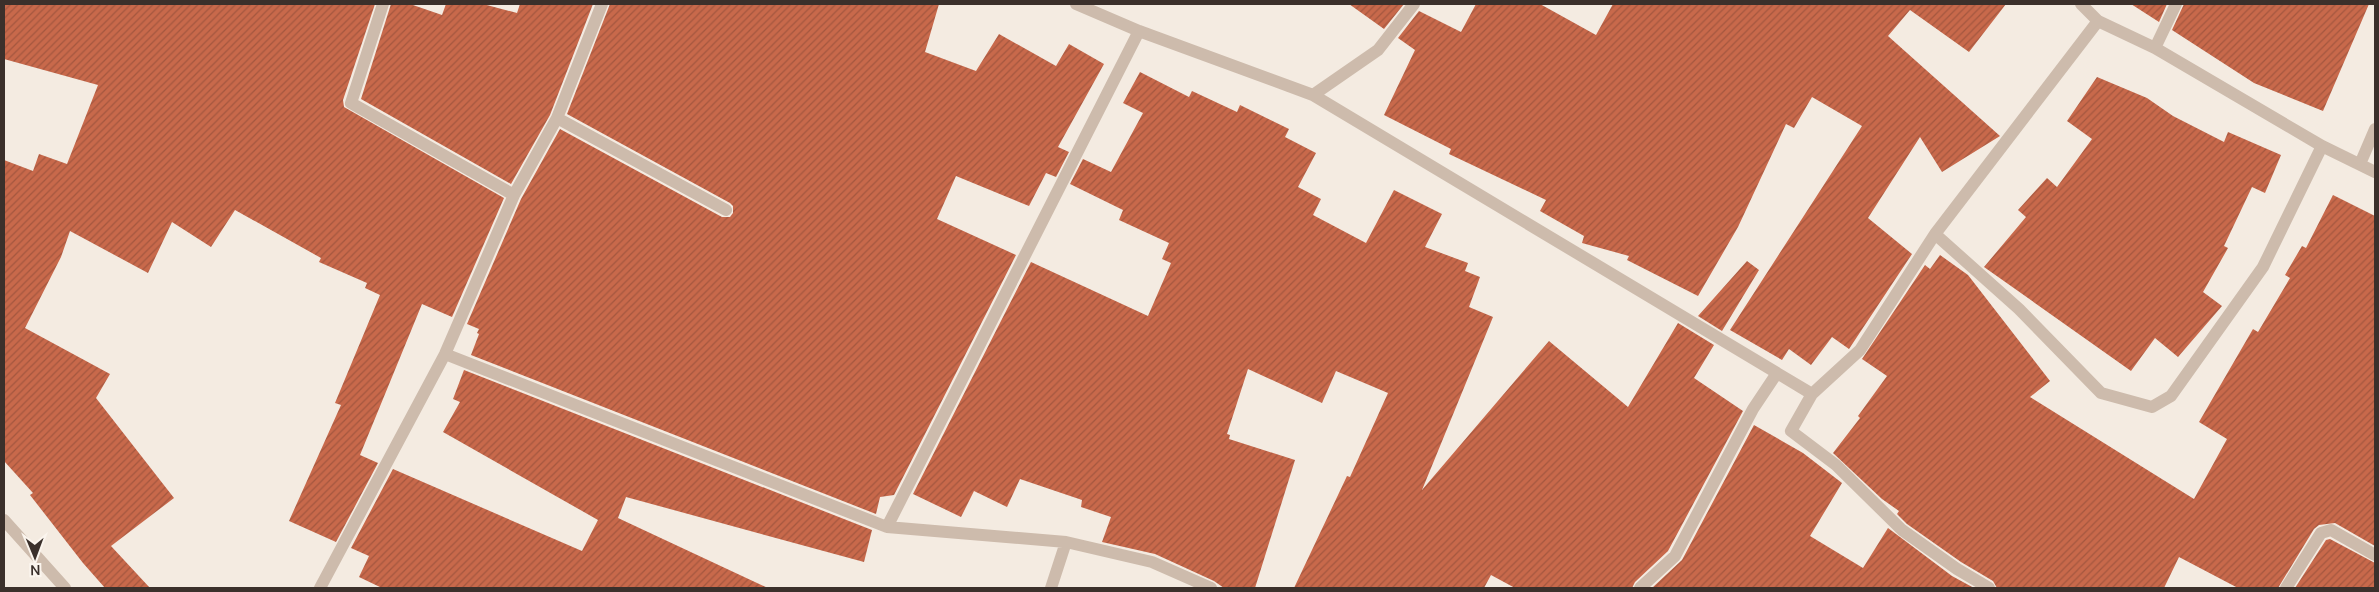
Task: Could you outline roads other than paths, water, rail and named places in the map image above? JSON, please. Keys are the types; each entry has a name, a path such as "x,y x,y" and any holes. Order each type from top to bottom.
{"street":[{"path":"383,4 351,103 514,195"},
{"path":"320,588 445,354 514,195 558,118 602,4"},
{"path":"1076,4 1139,31 1313,95 1812,394"},
{"path":"1313,95 1378,50 1414,4"},
{"path":"2081,4 2098,21 2155,48 2322,146 2375,172"},
{"path":"2155,48 2176,4"},
{"path":"1989,588 1957,569 1902,530 1836,465 1791,431 1812,394 1860,350 1935,234 2098,21"},
{"path":"887,527 1139,31"},
{"path":"558,118 726,210"},
{"path":"2360,164 2375,129"},
{"path":"1935,234 2019,310 2101,394 2152,408 2171,396 2263,267 2322,146"},
{"path":"445,354 887,527 1066,542 1152,562 1211,588"},
{"path":"1640,588 1675,556 1754,410 1778,373"},
{"path":"4,520 65,588"},
{"path":"2286,588 2321,533 2331,530 2375,555"},
{"path":"1051,588 1066,542"}]}
